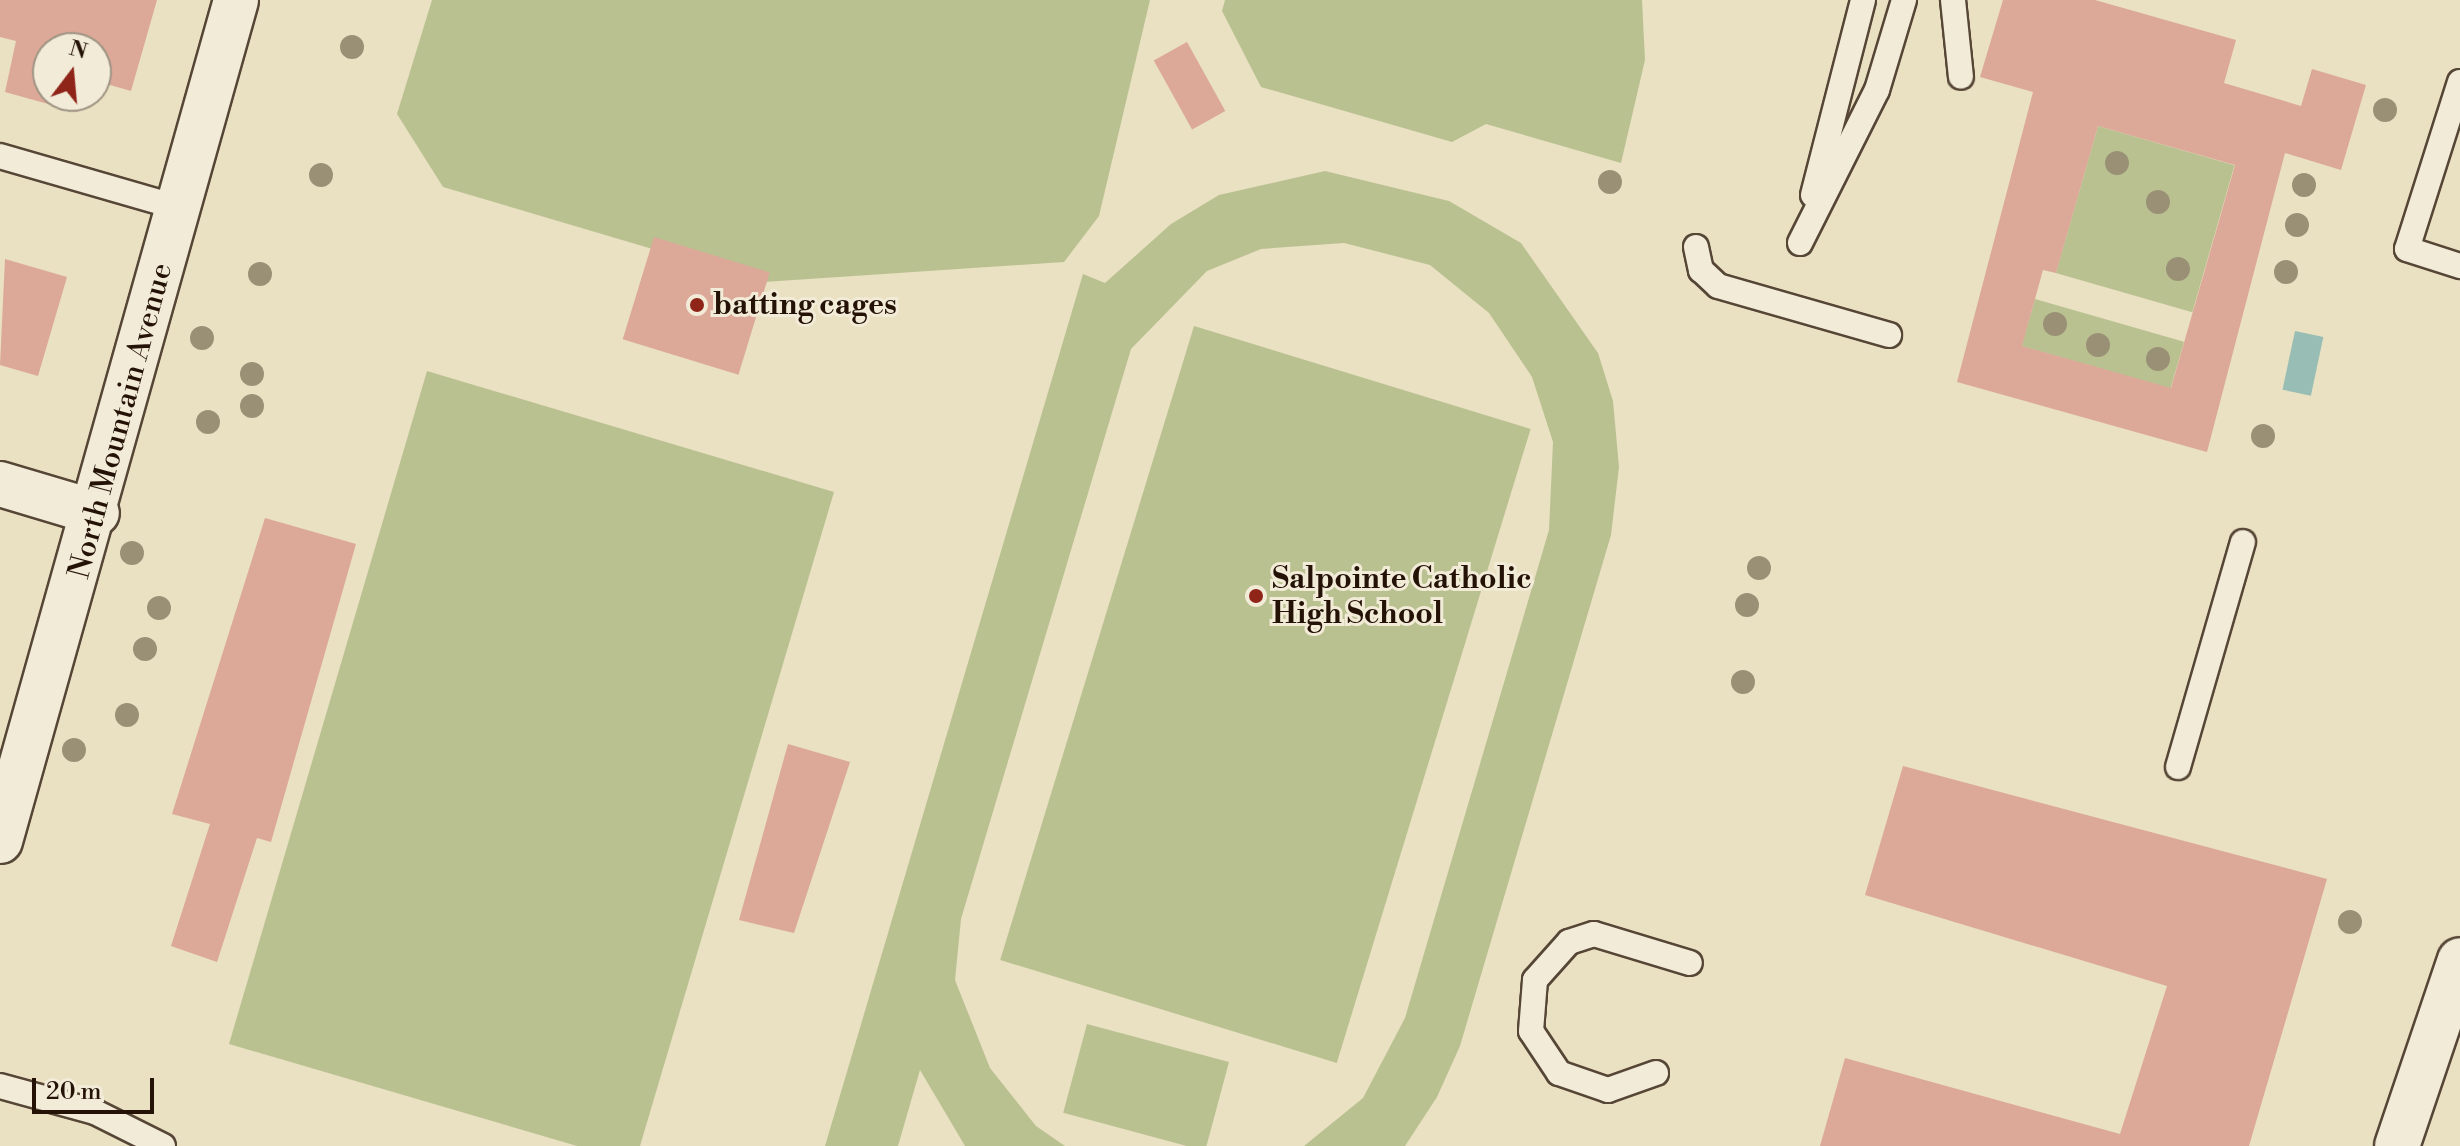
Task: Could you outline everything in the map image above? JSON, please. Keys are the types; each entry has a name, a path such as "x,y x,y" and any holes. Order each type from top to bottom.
{"street":[{"name":"North Mountain Avenue","path":"0,841 14,745 97,513 236,0"},
{"path":"0,484 97,513"},
{"path":"2397,1146 2460,960"}],"lane":[{"path":"1863,0 1800,243 1877,90 1904,0"},
{"path":"1953,0 1961,77"},
{"path":"2460,82 2407,249 2460,266"},
{"path":"0,156 180,208"},
{"path":"1696,247 1701,270 1718,286 1889,335"},
{"path":"2178,767 2243,542"},
{"path":"1656,1073 1621,1088 1582,1086 1559,1073 1536,1043 1529,1006 1535,980 1559,950 1594,934 1690,963"},
{"path":"0,1086 95,1112 163,1146"}],"green space":[{"path":"432,0 1150,0 1099,216 1064,262 764,282 443,187 397,114"},
{"path":"1225,0 1642,0 1645,60 1621,163 1486,124 1452,142 1261,87 1222,11"},
{"path":"2098,126 2234,165 2192,312 2056,273"},
{"path":"1325,171 1449,201 1521,243 1598,353 1613,401 1619,467 1611,535 1460,1046 1437,1097 1405,1146 1304,1146 1363,1098 1405,1018 1549,530 1553,442 1532,377 1489,313 1430,265 1344,243 1261,249 1207,271 1131,349 961,919 955,980 990,1068 1036,1126 1065,1146 965,1146 920,1070 898,1146 825,1146 1083,274 1105,283 1171,224 1219,195"},
{"path":"2035,299 2184,342 2170,389 2021,346"},
{"path":"1194,326 1531,429 1337,1063 1000,960"},
{"path":"427,371 834,492 640,1146 577,1146 229,1044"},
{"path":"1087,1024 1229,1062 1206,1146 1187,1146 1063,1113"}],"water":[{"path":"2295,331 2323,337 2311,396 2283,390"}],"building":[{"path":"0,0 157,0 131,91 112,86 112,32 32,32 32,100 5,92 16,41 0,37"},
{"path":"2003,0 2095,0 2236,40 2224,83 2301,106 2312,69 2366,85 2341,170 2285,153 2207,452 1957,382 2033,92 1980,77","holes":["2098,126 2235,165 2171,388 2022,346 2043,270 2056,273"]},
{"path":"1187,42 1225,111 1192,130 1154,60"},
{"name":"batting cages","path":"654,237 770,272 738,375 623,339"},
{"path":"5,259 67,277 38,376 0,365"},
{"path":"265,518 356,544 271,842 257,838 217,962 171,946 210,824 172,814"},
{"path":"788,744 850,762 794,933 739,920"},
{"path":"1903,766 2327,879 2249,1146 1820,1146 1845,1058 2120,1134 2167,986 1865,895"}],"place":[{"name":"batting cages","path":"697,305"},
{"name":"Salpointe Catholic High School","path":"1256,596"}]}
